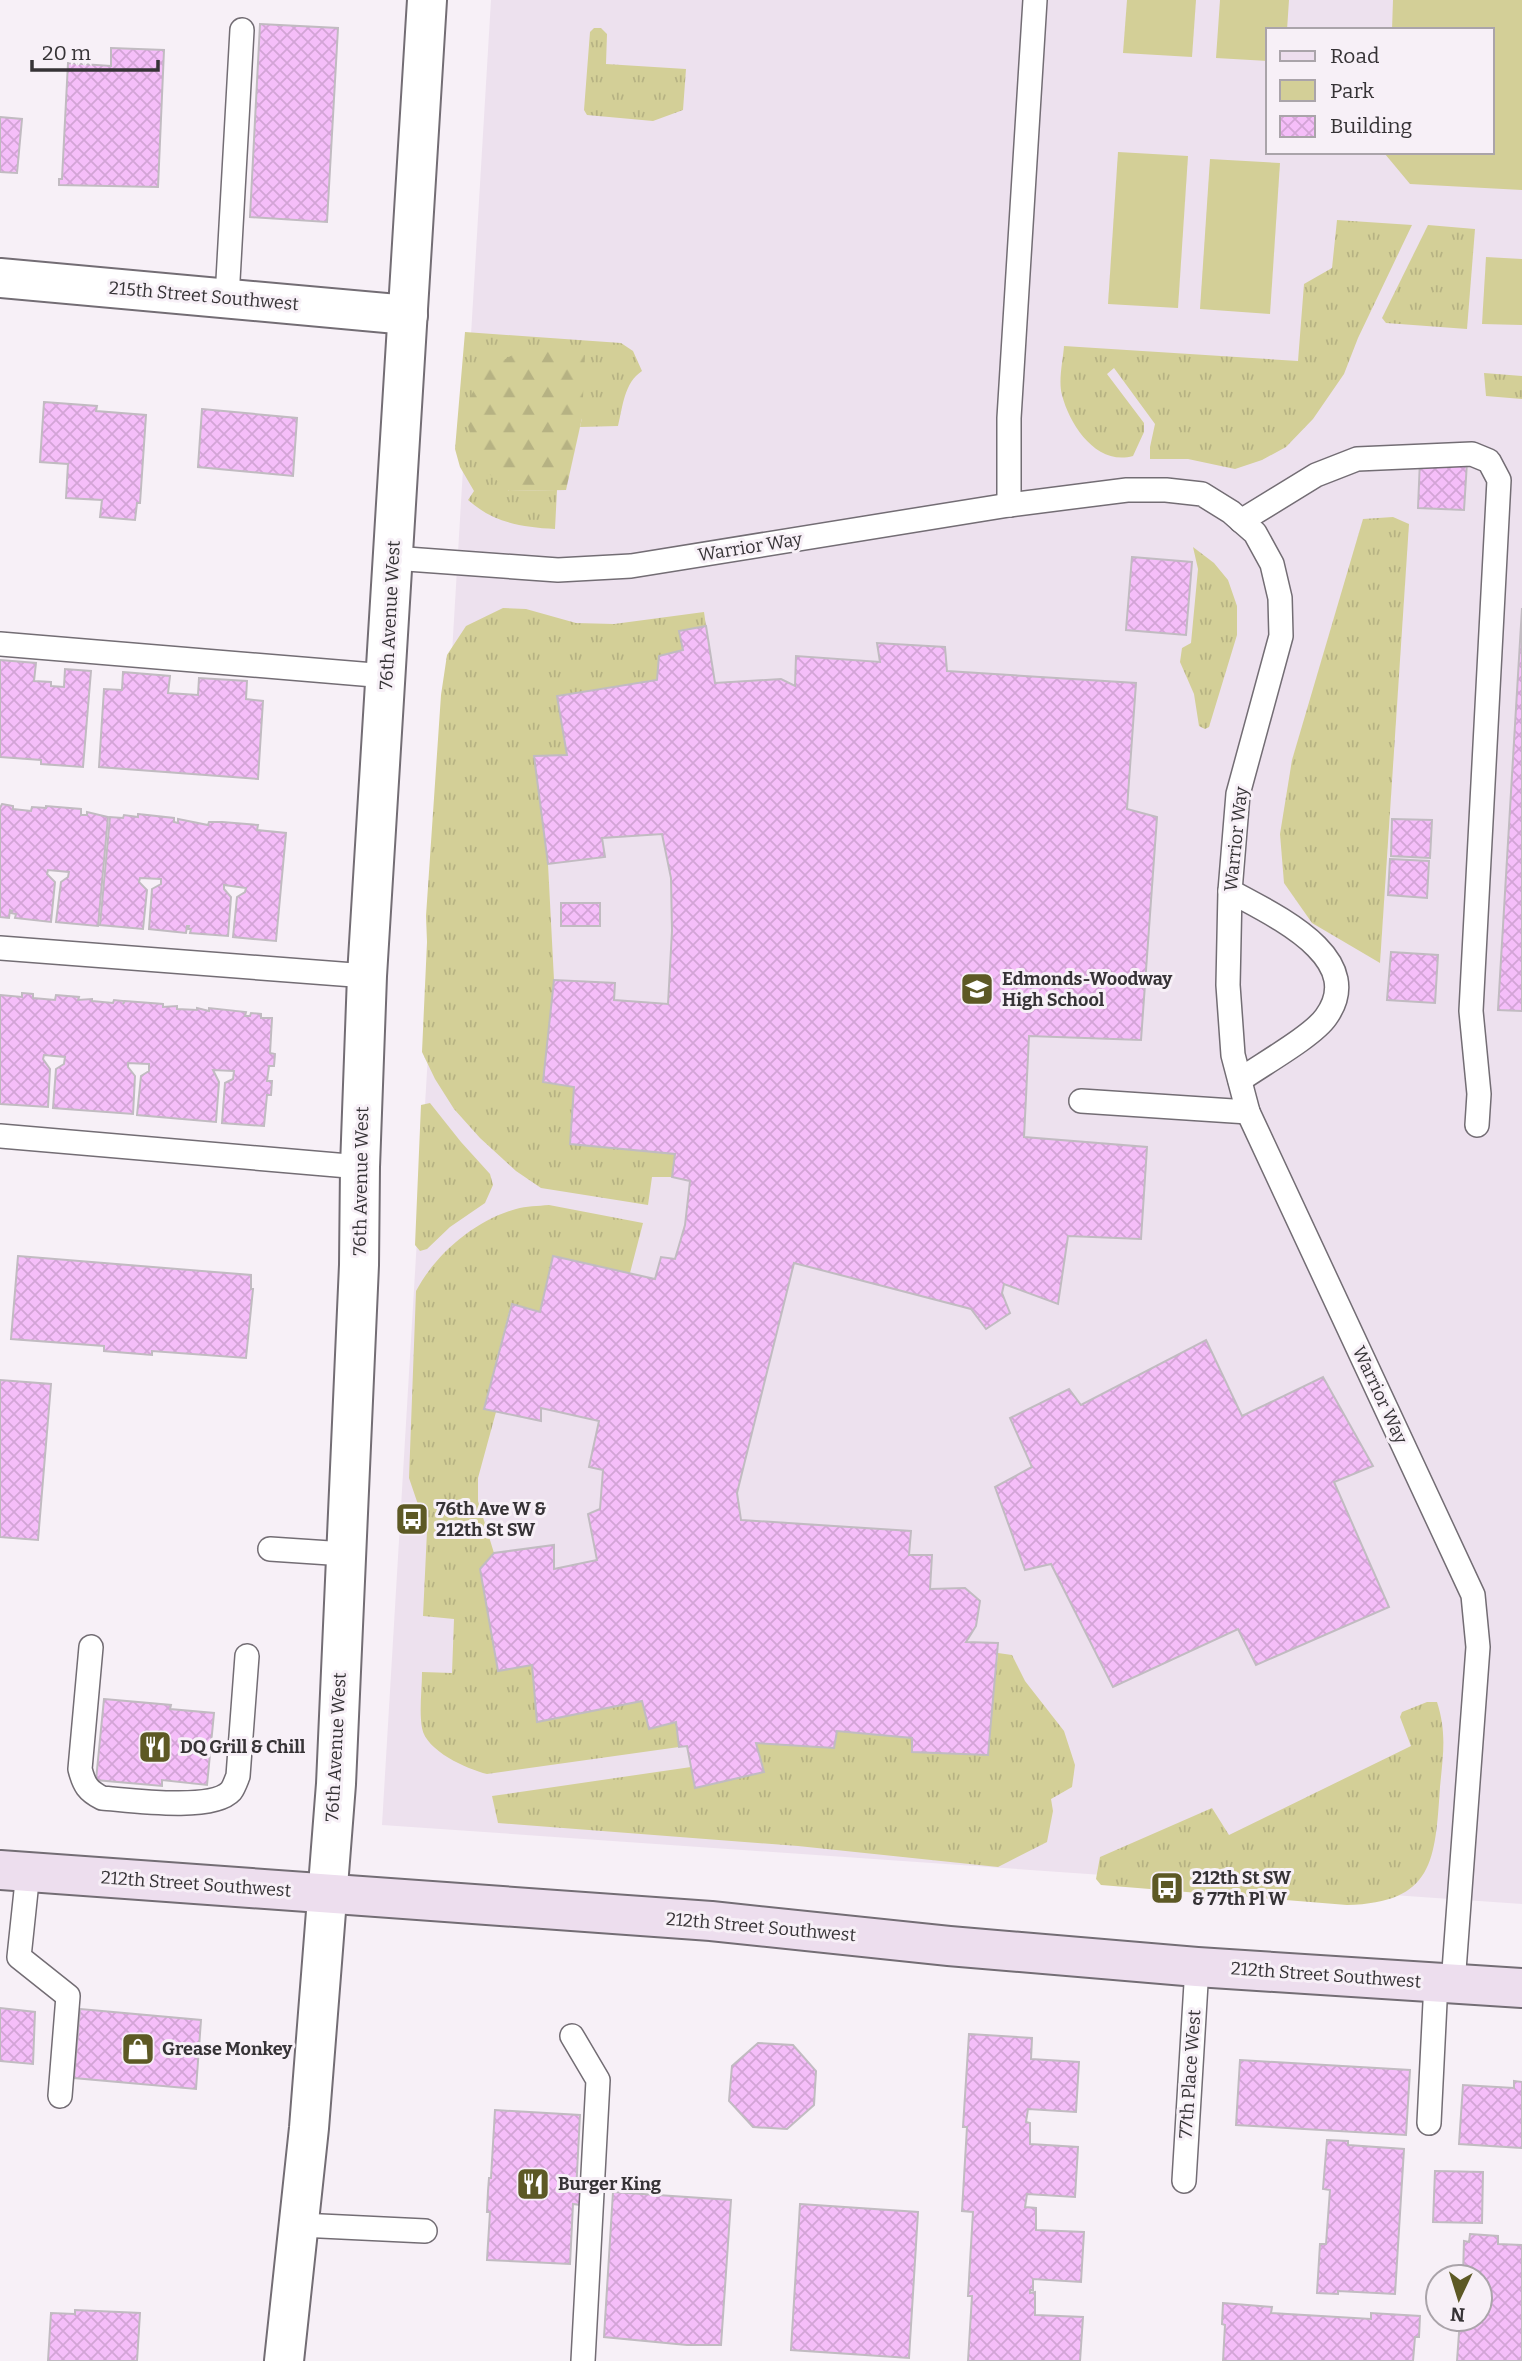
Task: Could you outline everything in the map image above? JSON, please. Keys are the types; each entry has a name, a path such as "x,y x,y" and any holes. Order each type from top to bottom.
{"main road":[{"name":"212th Street Southwest","path":"14,1871 711,1922 1197,1967 1522,1988"}],"street":[{"name":"76th Avenue West","path":"284,2361 300,2225 336,1784 359,1265 367,976 427,0"},
{"name":"215th Street Southwest","path":"0,278 408,315"}],"lane":[{"path":"1009,505 1009,418 1035,0"},
{"path":"227,298 242,30"},
{"path":"1241,521 1316,475 1357,458 1472,454 1489,461 1499,480 1471,1011 1479,1094 1477,1125"},
{"name":"Warrior Way","path":"393,558 558,570 631,566 1009,505 1127,490 1202,494 1231,512 1255,533 1272,564 1280,598 1281,636 1238,794 1230,891 1228,985 1234,1055 1248,1112 1473,1595 1478,1647 1429,2123"},
{"path":"0,644 386,676"},
{"path":"1230,891 1279,919 1316,945 1332,963 1337,984 1334,1001 1326,1017 1313,1030 1240,1080"},
{"path":"0,948 367,976"},
{"path":"1081,1101 1248,1112"},
{"path":"0,1136 360,1167"},
{"path":"270,1549 345,1554"},
{"path":"91,1647 80,1769 83,1784 102,1798 181,1804 211,1801 230,1793 238,1776 247,1656"},
{"path":"14,1871 19,1957 68,1996 60,2096"},
{"name":"77th Place West","path":"1184,2181 1197,1967"},
{"path":"572,2036 598,2080 583,2361"},
{"path":"300,2225 425,2231"}],"shaded area":[{"name":"Edmonds-Woodway High School","path":"491,0 1522,0 1522,1904 382,1825"}],"green space":[{"path":"1127,0 1196,0 1192,57 1123,53"},
{"path":"1220,0 1289,0 1287,28 1266,28 1266,61 1216,58"},
{"path":"1393,0 1522,0 1522,190 1410,184 1385,154 1494,154 1494,28 1392,28"},
{"path":"594,28 601,28 607,34 606,64 686,69 683,110 653,121 587,115 584,110 590,32"},
{"path":"1118,152 1188,156 1178,308 1108,304"},
{"path":"1210,159 1280,163 1270,314 1200,309"},
{"path":"1337,220 1412,225 1358,338 1344,374 1313,419 1286,447 1262,460 1235,469 1188,459 1150,459 1155,424 1114,368 1107,374 1144,423 1144,432 1133,456 1120,458 1108,455 1087,441 1078,431 1066,407 1061,389 1064,346 1298,361 1304,284 1332,268"},
{"path":"1428,225 1475,229 1467,329 1386,323 1382,318"},
{"path":"1486,257 1522,259 1522,325 1482,324"},
{"path":"465,332 621,343 633,351 642,371 628,388 618,426 580,427 582,418 508,491 557,490 555,529 531,527 498,519 468,500 474,491 460,467 455,449"},
{"path":"528,346 585,355 582,418 566,490 509,491 480,466 463,409 486,370"},
{"path":"1484,373 1522,376 1522,399 1486,396"},
{"path":"1393,517 1409,524 1380,963 1312,923 1284,883 1280,834 1292,760 1363,519"},
{"path":"1193,547 1214,563 1228,580 1237,606 1237,635 1209,727 1205,729 1199,726 1194,694 1180,662 1182,648 1191,643 1198,569"},
{"path":"503,608 526,609 576,623 614,624 704,612 706,626 679,631 683,650 659,656 657,680 567,755 534,757 548,864 554,980 543,1082 574,1087 570,1144 675,1154 672,1177 652,1177 648,1205 541,1188 516,1171 480,1138 454,1109 422,1052 426,916 441,695 447,655 466,626"},
{"path":"430,1103 490,1174 493,1185 485,1203 450,1227 427,1249 420,1251 415,1245 421,1105"},
{"path":"549,1205 643,1223 630,1273 554,1257 540,1312 511,1305 484,1408 496,1412 478,1478 478,1501 494,1553 480,1569 498,1671 532,1665 537,1722 642,1701 649,1729 676,1722 679,1747 487,1774 448,1758 431,1744 422,1728 422,1672 452,1673 454,1619 423,1616 427,1531 409,1478 416,1291 434,1264 471,1230 500,1214"},
{"path":"998,1653 1012,1655 1025,1681 1064,1731 1075,1765 1072,1787 1051,1799 1053,1811 1047,1842 998,1867 798,1846 498,1823 492,1796 691,1767 756,1743 834,1748 837,1731 912,1738 912,1752 987,1755"},
{"path":"1427,1702 1437,1702 1443,1734 1436,1836 1424,1873 1413,1886 1398,1896 1347,1905 1101,1885 1096,1879 1100,1857 1212,1808 1229,1835 1411,1746 1400,1717 1402,1712"}],"building":[{"path":"260,24 338,28 327,222 250,217"},
{"path":"111,48 164,50 158,187 59,185 59,179 62,179 68,63 111,66"},
{"path":"0,117 22,119 17,173 0,172"},
{"path":"44,402 97,406 96,411 146,415 140,503 137,503 135,520 100,517 102,500 66,498 68,464 40,462"},
{"path":"202,409 297,418 293,476 198,467"},
{"path":"1420,460 1467,462 1464,510 1418,508"},
{"path":"1132,557 1192,562 1186,635 1126,630"},
{"path":"1522,608 1522,1011 1498,1010"},
{"path":"706,626 715,683 781,679 795,686 796,656 880,662 877,643 945,647 947,671 1136,683 1127,809 1157,817 1141,1040 1029,1036 1024,1137 1147,1147 1141,1239 1068,1236 1058,1304 1004,1284 1002,1293 1010,1313 986,1329 971,1309 794,1263 737,1493 741,1520 911,1531 909,1555 932,1555 930,1589 965,1588 980,1601 976,1626 966,1642 998,1643 988,1755 912,1752 912,1738 837,1731 834,1748 756,1743 764,1772 695,1788 687,1746 679,1747 676,1722 649,1729 642,1701 537,1722 532,1665 498,1671 480,1569 494,1553 554,1545 554,1569 597,1560 588,1514 600,1509 603,1470 589,1467 599,1421 541,1408 541,1421 484,1409 512,1304 540,1312 553,1256 655,1279 661,1257 675,1259 685,1225 690,1181 672,1177 675,1154 570,1144 574,1087 543,1082 554,980 615,983 614,1000 668,1004 672,931 671,878 662,834 602,838 605,857 548,864 534,756 567,755 557,696 657,680 659,656 683,650 679,631"},
{"path":"0,660 36,663 34,681 51,682 51,686 64,687 65,669 91,671 83,767 0,757"},
{"path":"123,672 170,676 168,693 198,695 199,678 247,681 246,699 263,701 258,779 99,767 104,689 122,690"},
{"path":"2,804 13,806 13,809 31,811 32,807 46,806 81,809 81,815 87,815 87,812 108,817 98,926 56,922 61,882 68,877 69,872 48,870 47,874 55,882 51,922 15,918 16,914 10,910 9,918 0,917"},
{"path":"138,814 174,818 174,822 178,823 178,819 208,825 209,822 222,822 258,825 257,830 286,833 276,941 233,937 237,897 245,892 246,888 224,885 231,897 228,936 190,933 189,926 186,933 149,929 152,889 161,884 161,879 140,878 139,882 147,890 143,929 100,925 110,817 138,817"},
{"path":"1392,819 1432,820 1430,858 1391,856"},
{"path":"1390,859 1429,861 1427,898 1388,895"},
{"path":"561,903 600,903 600,926 561,926"},
{"path":"1391,952 1438,955 1435,1003 1387,1000"},
{"path":"22,993 33,994 33,998 55,1000 56,995 79,997 78,1000 92,999 113,1003 114,1000 124,1001 123,1004 125,1001 163,1004 163,1007 177,1006 177,1009 197,1008 209,1011 209,1008 246,1012 245,1016 250,1016 251,1013 261,1014 261,1018 272,1018 270,1053 275,1054 274,1066 269,1066 267,1081 272,1081 271,1095 267,1095 264,1126 222,1123 225,1083 233,1079 234,1071 213,1070 219,1082 216,1122 137,1115 141,1076 149,1071 149,1064 128,1063 135,1076 133,1114 53,1108 56,1069 64,1064 65,1057 44,1055 43,1059 50,1069 48,1107 0,1104 0,995 22,997"},
{"path":"18,1256 251,1275 253,1289 246,1358 152,1351 152,1355 104,1351 104,1346 11,1339"},
{"path":"1206,1340 1242,1416 1323,1377 1373,1466 1334,1482 1389,1607 1256,1665 1238,1629 1113,1687 1051,1564 1025,1570 995,1487 1032,1467 1010,1418 1069,1389 1081,1405"},
{"path":"0,1380 51,1384 38,1540 0,1537"},
{"name":"DQ Grill & Chill","path":"104,1699 171,1705 170,1709 214,1713 207,1785 162,1780 162,1786 96,1780"},
{"path":"0,2008 35,2012 33,2064 0,2061"},
{"name":"Grease Monkey","path":"80,2009 201,2020 196,2089 74,2078"},
{"path":"969,2034 1032,2038 1031,2059 1079,2062 1076,2112 1028,2109 1026,2122 1030,2123 1030,2144 1078,2147 1075,2197 1027,2194 1025,2207 1036,2208 1036,2230 1084,2232 1081,2282 1033,2279 1033,2290 1030,2290 1030,2293 1035,2292 1035,2315 1083,2317 1080,2361 968,2361 972,2296 968,2296 973,2212 962,2211 967,2127 963,2127"},
{"path":"758,2043 793,2045 816,2071 814,2105 787,2129 753,2127 729,2101 732,2066"},
{"path":"1240,2060 1410,2070 1406,2135 1236,2125"},
{"path":"1514,2081 1522,2082 1522,2148 1459,2144 1463,2085 1514,2088"},
{"name":"Burger King","path":"495,2110 580,2115 576,2192 581,2191 581,2205 573,2204 570,2264 487,2260 490,2212 487,2212 488,2191"},
{"path":"1327,2140 1348,2141 1348,2145 1404,2149 1395,2294 1338,2291 1338,2294 1317,2293 1320,2244 1326,2244 1330,2190 1323,2189"},
{"path":"1435,2171 1483,2172 1482,2223 1433,2222"},
{"path":"613,2192 731,2200 721,2345 687,2345 604,2337"},
{"path":"800,2204 918,2212 909,2358 791,2350"},
{"path":"1470,2234 1498,2236 1498,2244 1522,2245 1522,2361 1457,2361 1459,2333 1494,2333 1494,2263 1463,2263 1464,2241 1469,2242"},
{"path":"1223,2303 1272,2307 1271,2313 1371,2319 1371,2313 1420,2316 1419,2337 1415,2337 1413,2361 1223,2361"},
{"path":"75,2310 140,2313 137,2361 48,2361 51,2313 75,2314"}],"place":[{"name":"Edmonds-Woodway High School","path":"977,989"},
{"name":"76th Ave W & 212th St SW","path":"412,1519"},
{"name":"DQ Grill & Chill","path":"155,1747"},
{"name":"212th St SW & 77th Pl W","path":"1167,1888"},
{"name":"Grease Monkey","path":"138,2049"},
{"name":"Burger King","path":"533,2184"}]}
